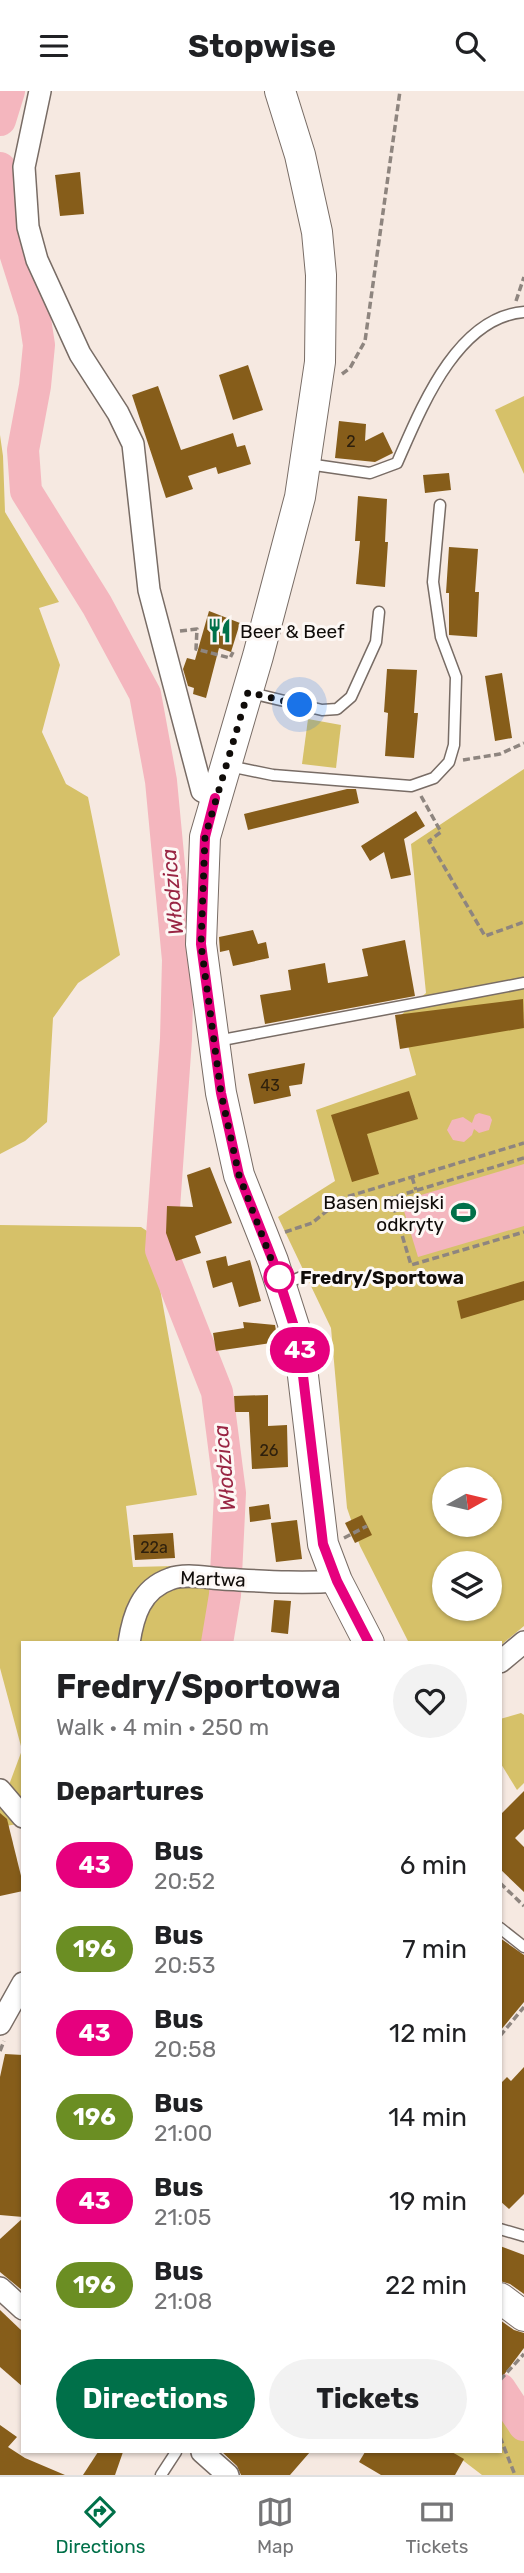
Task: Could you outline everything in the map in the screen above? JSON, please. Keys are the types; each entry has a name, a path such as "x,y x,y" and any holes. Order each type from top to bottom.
{"street":[{"path":"40,91 24,167 28,227 37,260 80,354 118,412 133,444 149,590 159,634 202,791 215,798"},
{"path":"280,91 300,155 317,232 321,275 320,362 297,510 248,692 205,837 201,944 221,1093 239,1175 294,1280 323,1544 337,1581 368,1641"},
{"name":"Martwa","path":"129,1641 135,1611 150,1590 171,1578 312,1583 337,1581"},
{"path":"502,1660 524,1642"},
{"path":"0,1790 21,1815"},
{"path":"0,2024 21,1987"},
{"path":"0,2288 21,2307"},
{"path":"502,2300 524,2316"},
{"path":"203,2453 228,2475"}],"lane":[{"path":"305,464 370,473 397,463 420,411 449,362 488,324 512,313 524,312"},
{"path":"226,766 273,775 415,785 434,778 449,762 454,745 456,677 441,637 433,582 440,505"},
{"path":"248,692 321,710 337,709 351,697 376,642 379,612"},
{"path":"214,1041 524,983"},
{"path":"502,1930 524,1947"},
{"path":"502,2230 524,2236"},
{"path":"161,2475 175,2453"}],"path":[{"path":"334,380 350,368 365,341 400,91"},
{"path":"512,313 524,277"},
{"path":"159,634 197,629 195,649 230,658 234,650"},
{"path":"449,762 500,754 524,743"},
{"path":"415,785 441,832 429,841 485,936 524,922"},
{"path":"273,1237 312,1223 343,1198 524,1143"},
{"path":"524,1158 391,1198 411,1265 524,1232"},
{"path":"412,1177 416,1190"},
{"path":"342,1539 368,1527"},
{"path":"502,1885 524,1906"},
{"path":"502,2033 524,2007"},
{"path":"519,2014 524,2018"},
{"path":"502,2378 524,2354"},
{"path":"502,2442 515,2475"}],"shaded area":[{"path":"524,396 524,474 495,410"},
{"path":"0,435 5,512 59,602 39,608 60,665 42,732 66,784 88,797 120,955 78,983 53,1018 47,1122 25,1141 0,1154"},
{"path":"308,719 341,725 336,768 302,764"},
{"path":"524,769 524,1626 502,1644 502,1641 408,1641 360,1546 347,1508 331,1328 278,1217 335,1181 316,1110 416,1075 400,1016 426,993 411,844"},
{"path":"479,1113 490,1116 492,1120 489,1130 479,1133 474,1129 464,1142 453,1140 447,1130 452,1120 463,1117 472,1123 475,1115"},
{"name":"Basen miejski odkryty","path":"524,1164 524,1226 418,1257 401,1201"},
{"path":"0,1225 141,1227 150,1233 197,1495 126,1506 133,1567 175,1566 223,1570 225,1595 217,1641 21,1641 21,1746 0,1668"},
{"path":"521,1713 524,1715 524,1783 517,1790 502,1766 502,1718"},
{"path":"21,1753 21,1823 0,1827 0,1790 6,1793"},
{"path":"502,2391 524,2425 524,2475 482,2475 453,2453 502,2453"}],"building":[{"path":"80,172 84,214 60,216 55,175"},
{"path":"248,365 263,410 233,420 219,375"},
{"path":"158,386 181,450 233,433 237,447 245,445 251,464 218,474 216,467 188,476 193,489 166,498 132,395"},
{"path":"339,421 366,424 365,441 383,432 393,453 375,462 335,458"},
{"path":"449,473 451,490 425,493 423,475"},
{"path":"358,496 387,499 385,587 356,584 360,541 355,541"},
{"path":"449,547 478,549 475,592 479,592 477,637 449,635 449,593 446,593"},
{"path":"209,611 240,623 231,652 219,648 206,698 193,694 194,688 188,686 183,669 187,658 195,660"},
{"path":"387,669 417,670 414,713 418,713 414,758 385,756"},
{"path":"502,673 512,738 495,741 485,676"},
{"path":"356,789 359,803 248,830 244,814"},
{"path":"416,811 425,826 404,839 411,875 391,879 384,852 370,861 361,846"},
{"path":"253,930 258,944 266,942 269,958 233,966 229,950 220,952 219,937"},
{"path":"405,940 415,996 265,1024 260,995 291,990 288,970 325,963 328,983 368,976 362,949"},
{"path":"523,999 524,1028 400,1049 395,1015"},
{"path":"305,1063 302,1084 289,1086 291,1096 254,1104 248,1074"},
{"path":"409,1091 418,1119 367,1134 379,1174 352,1182 331,1115"},
{"path":"210,1167 232,1223 195,1236 201,1253 176,1261 166,1233 167,1206 193,1207 187,1175"},
{"path":"226,1256 228,1266 250,1260 261,1301 239,1307 232,1282 213,1288 206,1261"},
{"path":"524,1281 524,1300 461,1319 457,1301"},
{"path":"243,1322 275,1325 278,1342 216,1351 213,1333 244,1328"},
{"path":"268,1395 268,1426 287,1425 288,1467 252,1469 249,1412 235,1412 234,1396"},
{"path":"269,1504 271,1519 250,1522 249,1507"},
{"path":"362,1515 372,1535 355,1543 345,1523"},
{"path":"297,1520 302,1559 276,1562 271,1523"},
{"path":"173,1533 175,1558 135,1560 133,1535"},
{"path":"274,1600 291,1601 288,1634 271,1632"},
{"path":"524,1791 524,1829 515,1838 524,1847 524,1892 502,1871 502,1813"},
{"path":"0,1813 7,1819 21,1876 21,1891 0,1896"},
{"path":"502,1939 524,1955 524,2002 502,2029"},
{"path":"5,2054 21,2055 21,2217 0,2215 0,2077"},
{"path":"524,2067 524,2194 509,2209 502,2203 502,2082 507,2077 511,2081"},
{"path":"21,2220 21,2289 0,2272 0,2239"},
{"path":"502,2247 524,2255 524,2294 502,2282"},
{"path":"0,2310 21,2330 21,2385 0,2367"},
{"path":"502,2321 524,2333 524,2348 502,2377"},
{"path":"0,2425 17,2437 8,2447 25,2458 65,2475 0,2475"},
{"path":"97,2453 123,2453 115,2475 83,2475"},
{"path":"223,2453 309,2453 290,2475 241,2475 237,2466"},
{"path":"364,2453 454,2453 464,2459 455,2475 381,2475 359,2462"}],"waterway":[{"name":"Włodzica","path":"0,120 9,91"},
{"name":"Włodzica","path":"0,168 4,218 34,313 39,345 35,386 23,450 26,491 97,605 145,694 161,781 178,960 176,1039 161,1250 217,1392 230,1493 225,1595 217,1641"},
{"name":"Włodzica","path":"502,2392 524,2425"}],"bus line":[{"name":"43","path":"215,798 205,837 201,944 221,1093 239,1175 273,1261 299,1342 323,1544 337,1581 368,1641"}],"place":[{"name":"Beer & Beef","path":"220,631"},
{"name":"Basen miejski odkryty","path":"464,1213"},
{"name":"Fredry/Sportowa","path":"279,1277"}],"route":[{"path":"279,1277 281,1285 239,1175 221,1093 201,944 205,837 248,692 300,705"}]}
